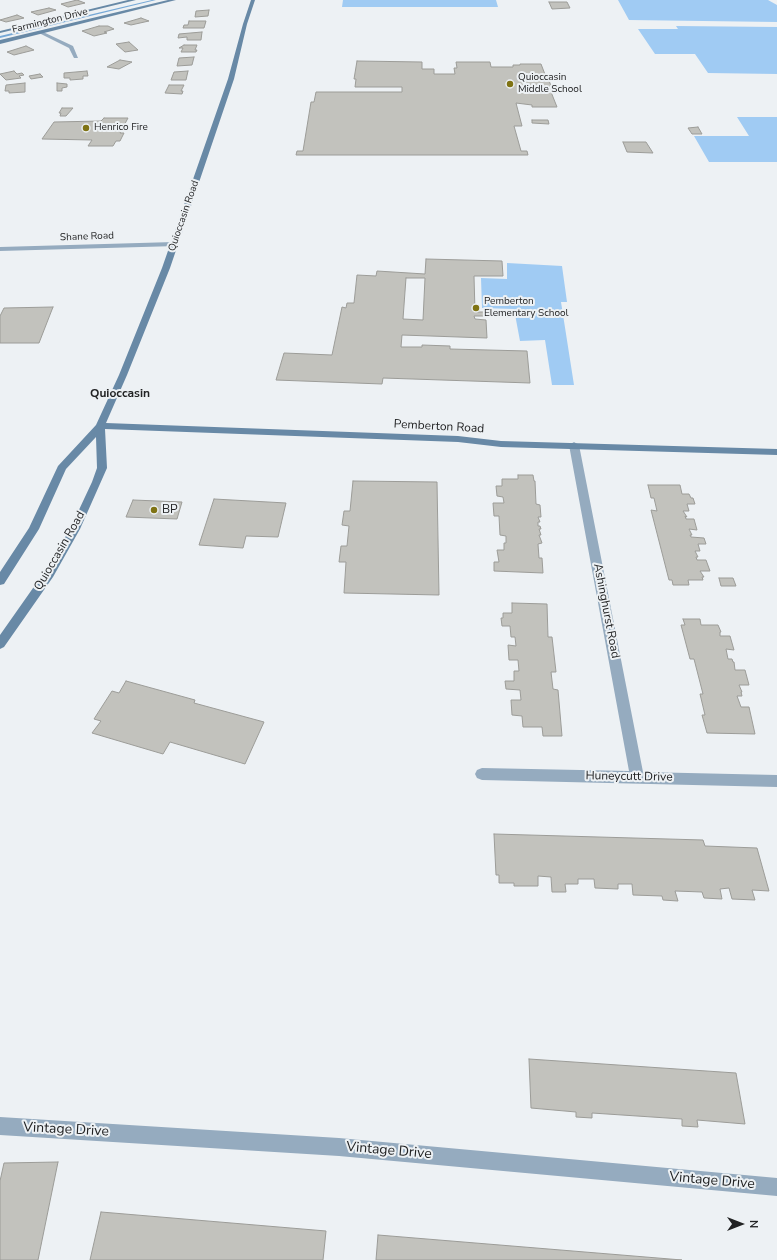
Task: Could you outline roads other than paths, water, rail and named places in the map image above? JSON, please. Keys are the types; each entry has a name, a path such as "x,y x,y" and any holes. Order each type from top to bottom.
{"main road":[{"name":"Farmington Drive","path":"0,32 134,0"},
{"name":"Farmington Drive","path":"0,42 174,0"},
{"name":"Quioccasin Road","path":"0,581 34,529 62,468 100,426 138,339 174,244 232,79 245,24 253,0"},
{"name":"Quioccasin Road","path":"0,644 49,574 76,530 102,468 100,426"},
{"name":"Pemberton Road","path":"100,426 458,439 501,444 777,452"}],"street":[{"path":"41,32 71,47 76,57"},
{"name":"Shane Road","path":"0,249 174,244"},
{"name":"Ashinghurst Road","path":"574,445 637,777"},
{"name":"Huneycutt Drive","path":"482,774 777,781"},
{"name":"Vintage Drive","path":"0,1126 339,1147 777,1187"}],"waterway":[{"path":"0,37 155,0"}],"place":[{"name":"Quioccasin Middle School","path":"510,84"},
{"name":"Henrico Fire","path":"86,128"},
{"name":"Pemberton Elementary School","path":"476,308"},
{"name":"BP","path":"154,510"}],"district":[{"name":"Quioccasin","path":"120,394"}]}
